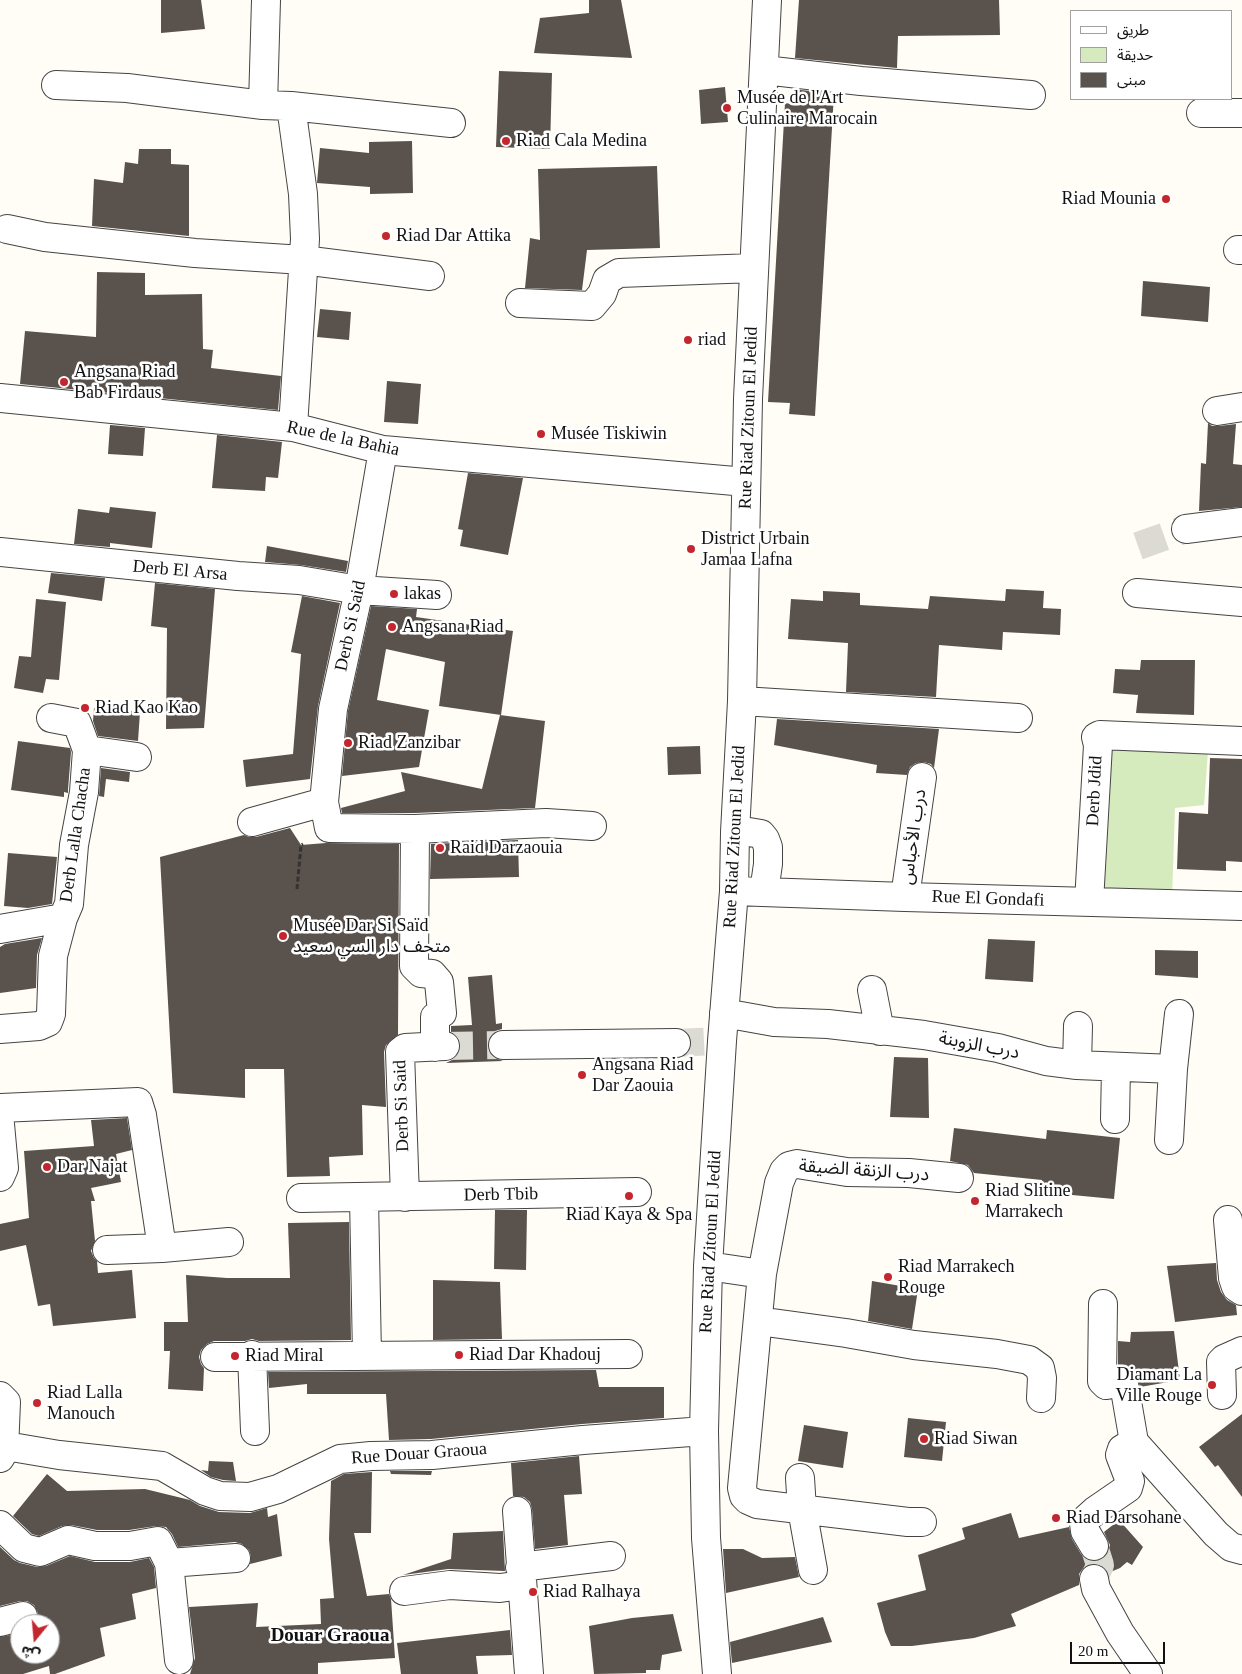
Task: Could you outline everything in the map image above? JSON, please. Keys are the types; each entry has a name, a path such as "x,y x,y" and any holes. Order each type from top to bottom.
{"street":[{"path":"263,105 266,0"},
{"name":"Rue Riad Zitoun El Jedid","path":"717,1674 706,1538 704,1431 708,1266 719,1041 724,1013 734,890 742,701 746,482 767,0"},
{"path":"764,70 862,81 1031,95"},
{"path":"56,85 126,88 263,105 291,106 451,124"},
{"path":"291,106 303,194 305,239 293,427"},
{"path":"1201,113 1242,113"},
{"path":"7,229 45,236 195,253 303,260 430,276"},
{"path":"520,303 592,306 602,294 607,280 619,273 754,268"},
{"name":"Rue de la Bahia","path":"0,398 293,427 383,450 746,482"},
{"name":"Derb Si Said","path":"326,815 333,709 359,590 383,450"},
{"path":"1186,529 1242,522"},
{"name":"Derb El Arsa","path":"0,552 228,576 299,580 359,590 437,596"},
{"path":"1137,593 1242,602"},
{"path":"742,701 1018,718"},
{"name":"Derb Lalla Chacha","path":"0,1029 39,1026 48,1022 51,1014 53,956 63,918 69,904 74,845 84,792 87,750 77,723 51,718"},
{"name":"Derb Jdid","path":"1089,902 1098,745 1096,737 1100,735 1106,737 1242,740"},
{"name":"Derb Lalla Chacha","path":"87,750 137,757"},
{"name":"درب الأحباس","path":"905,897 922,777"},
{"path":"252,822 326,815 415,829 546,823 592,826"},
{"name":"Derb Si Said","path":"405,1197 400,1052 405,1048 440,1046 435,1017 442,1013 439,982 432,974 421,973 414,966 415,829"},
{"path":"735,832 761,834 765,839 768,847 768,864 764,892"},
{"name":"Rue El Gondafi","path":"734,890 905,897 1242,906"},
{"name":"Derb Lalla Chacha","path":"0,929 63,918"},
{"path":"872,990 880,1031"},
{"name":"درب الزوبنة","path":"724,1013 774,1022 828,1024 924,1035 998,1048 1046,1061 1077,1065 1173,1069"},
{"path":"1169,1140 1173,1069 1179,1014"},
{"path":"1077,1065 1078,1026"},
{"path":"503,1045 676,1043"},
{"path":"1115,1119 1116,1067"},
{"path":"0,1108 138,1102 142,1115 162,1248"},
{"path":"0,1124 4,1168 0,1177"},
{"name":"درب الزنقة الضيقة","path":"762,1274 779,1183 784,1171 789,1166 797,1164 848,1172 909,1173 958,1178"},
{"name":"Derb Tbib","path":"301,1198 637,1192"},
{"path":"364,1197 367,1356"},
{"path":"1228,1220 1233,1278 1236,1286 1242,1291"},
{"path":"107,1250 162,1248 229,1242"},
{"path":"708,1266 762,1274 742,1488 744,1496 758,1504 908,1522 922,1522"},
{"path":"1103,1304 1102,1381 1106,1385 1121,1382 1124,1384 1134,1442 1216,1534 1232,1547 1242,1550"},
{"path":"758,1320 914,1345 1014,1356 1029,1360 1040,1368 1042,1378 1041,1398"},
{"path":"1222,1395 1221,1362 1242,1351"},
{"path":"215,1357 252,1355 628,1354"},
{"path":"252,1355 255,1431"},
{"path":"0,1396 6,1402 1,1449"},
{"name":"Rue Douar Graoua","path":"1,1449 162,1466 205,1491 220,1496 250,1497 278,1489 340,1459 371,1456 432,1455 583,1440 704,1431"},
{"path":"1094,1546 1085,1531 1084,1523 1096,1510 1128,1488 1130,1481 1120,1455 1122,1449 1134,1442"},
{"path":"800,1478 802,1508 813,1570"},
{"path":"518,1511 529,1674"},
{"path":"0,1525 24,1548 40,1552 68,1540 95,1546 130,1546 158,1541 168,1563 180,1660"},
{"path":"404,1591 450,1585 500,1588 521,1576 611,1556"},
{"path":"168,1563 236,1558"},
{"path":"1094,1579 1096,1589 1120,1633 1148,1674"}],"path":[{"path":"297,889 301,845 326,815"}],"green space":[{"path":"1103,745 1208,751 1204,805 1175,808 1172,899 1092,898"}],"building":[{"path":"161,0 201,0 205,29 161,33"},
{"path":"589,0 621,0 632,58 534,53 540,18 589,13"},
{"path":"799,0 999,0 1000,35 898,36 897,68 795,58"},
{"path":"499,71 552,73 550,149 496,147"},
{"path":"725,87 728,122 701,124 699,90"},
{"path":"793,89 834,94 815,416 789,414 790,403 768,402 785,103 792,104"},
{"path":"412,141 413,193 370,194 370,187 317,183 320,148 369,153 369,142"},
{"path":"139,149 171,149 171,164 189,165 189,236 92,226 94,179 123,183 125,162 138,164"},
{"path":"657,166 660,248 587,250 582,290 525,288 530,238 540,240 538,169"},
{"path":"97,272 145,273 145,295 202,294 203,349 213,350 211,368 281,376 278,410 20,384 25,331 96,337"},
{"path":"1143,281 1210,287 1208,322 1141,316"},
{"path":"320,309 351,312 349,340 317,337"},
{"path":"387,381 421,384 418,424 384,422"},
{"path":"1208,423 1212,426 1236,424 1233,464 1242,465 1242,507 1199,511 1201,463 1206,464"},
{"path":"110,425 145,428 143,456 108,454"},
{"path":"217,435 282,442 278,478 266,477 265,491 212,488"},
{"path":"468,473 523,478 508,555 460,546 463,530 458,529"},
{"path":"110,507 156,512 152,548 110,543 110,547 74,544 78,509 109,513"},
{"path":"267,546 348,561 346,572 265,562"},
{"path":"51,573 105,578 102,601 48,593"},
{"path":"155,583 215,589 204,728 166,729 167,628 151,626"},
{"path":"1006,589 1044,591 1043,608 1061,609 1060,635 1003,632 1002,650 939,645 936,697 846,692 848,643 788,639 791,599 823,601 823,591 860,593 860,605 928,609 930,596 1005,601"},
{"path":"302,596 340,603 318,706 310,779 246,787 243,760 293,754 301,654 291,652"},
{"path":"36,599 66,602 59,680 46,679 43,693 14,688 19,656 31,657"},
{"path":"371,606 417,609 416,617 513,631 501,715 439,706 445,662 386,649 377,700 429,710 419,767 342,776 348,711"},
{"path":"1141,660 1195,660 1194,715 1136,713 1138,695 1113,693 1115,669 1140,670"},
{"path":"94,708 140,712 138,741 98,736 93,721"},
{"path":"500,715 545,721 535,808 415,813 342,813 341,808 405,791 401,772 482,789"},
{"path":"777,719 939,729 934,768 931,764 924,762 916,763 910,767 907,775 876,773 877,765 774,745"},
{"path":"18,741 70,748 68,793 64,792 64,797 11,790"},
{"path":"700,746 701,774 668,775 667,747"},
{"path":"1210,758 1242,759 1242,862 1226,861 1226,871 1177,869 1179,812 1208,814"},
{"path":"101,768 130,772 129,782 106,779 104,797 99,796"},
{"name":"Musée Dar Si Saïd متحف دار السي سعيد","path":"290,828 301,845 326,843 399,844 398,1035 386,1045 384,1052 386,1107 362,1105 363,1155 329,1157 330,1176 287,1177 284,1069 245,1069 245,1098 173,1093 160,857 244,835 256,837"},
{"path":"518,840 519,877 430,879 431,844"},
{"path":"8,853 57,857 52,904 28,908 4,906"},
{"path":"42,938 37,955 36,988 0,993 0,947 5,944"},
{"path":"988,939 1035,941 1033,982 985,979"},
{"path":"1155,950 1198,951 1198,978 1155,975"},
{"path":"492,975 496,1024 502,1023 502,1029 495,1031 490,1037 487,1046 489,1053 503,1061 446,1063 459,1054 461,1046 458,1037 451,1032 451,1026 472,1025 468,977"},
{"path":"894,1057 928,1058 929,1118 890,1117"},
{"path":"127,1118 132,1150 116,1154 121,1182 91,1188 95,1201 91,1201 95,1241 91,1251 97,1261 98,1273 132,1270 136,1318 53,1326 50,1304 38,1306 26,1245 0,1251 0,1224 29,1218 24,1151 94,1146 91,1120"},
{"path":"954,1128 1046,1139 1047,1130 1120,1138 1114,1199 1041,1192 1042,1180 974,1173 968,1165 950,1161"},
{"path":"495,1210 527,1210 526,1270 494,1269"},
{"path":"349,1222 351,1340 259,1341 252,1339 245,1341 214,1341 207,1344 201,1350 199,1357 204,1368 203,1391 168,1389 170,1351 164,1351 164,1322 188,1322 186,1275 227,1278 290,1278 288,1223"},
{"path":"1216,1263 1217,1280 1221,1292 1227,1300 1236,1305 1237,1315 1175,1322 1167,1266"},
{"path":"433,1280 500,1282 502,1339 433,1340"},
{"path":"872,1281 918,1289 912,1329 868,1321"},
{"path":"1174,1331 1180,1380 1140,1387 1137,1376 1133,1371 1124,1367 1118,1367 1118,1341 1130,1342 1131,1332"},
{"path":"596,1370 599,1387 664,1387 664,1418 431,1439 389,1440 386,1394 307,1394 307,1384 269,1388 268,1372"},
{"path":"1242,1414 1242,1497 1218,1465 1215,1467 1199,1447"},
{"path":"908,1418 946,1422 942,1461 904,1457"},
{"path":"804,1425 848,1432 843,1468 798,1461"},
{"path":"579,1456 582,1494 564,1495 568,1545 535,1549 532,1509 530,1502 524,1497 513,1496 511,1463"},
{"path":"209,1461 233,1462 236,1481 211,1477 201,1470 208,1471"},
{"path":"390,1471 432,1471 431,1475 391,1474"},
{"path":"372,1472 371,1533 354,1533 367,1596 389,1594 391,1599 395,1658 318,1663 318,1674 190,1674 195,1658 189,1607 258,1603 256,1627 321,1624 320,1599 334,1598 329,1539 331,1481 344,1474"},
{"path":"47,1474 67,1491 145,1489 190,1500 200,1506 219,1512 250,1513 267,1508 268,1517 277,1514 282,1556 250,1564 251,1556 249,1550 242,1544 235,1542 178,1547 172,1534 166,1527 156,1526 129,1530 97,1530 71,1525 62,1526 39,1536 32,1534 13,1516"},
{"path":"1011,1513 1019,1538 1069,1527 1072,1539 1087,1560 1095,1562 1107,1554 1110,1545 1104,1532 1119,1520 1143,1547 1132,1565 1127,1562 1120,1568 1108,1573 1099,1564 1090,1564 1084,1567 1079,1574 1079,1585 1011,1614 1016,1626 974,1638 912,1646 891,1646 877,1603 926,1590 918,1555 965,1539 962,1528"},
{"path":"503,1531 505,1571 448,1569 403,1575 451,1559 453,1533"},
{"path":"0,1547 14,1560 37,1567 46,1566 70,1556 95,1562 130,1562 149,1558 154,1567 156,1588 132,1594 136,1619 100,1628 105,1656 55,1674 50,1674 49,1666 23,1674 0,1674 0,1637 10,1635 10,1664 60,1664 60,1614 38,1614 34,1605 27,1601 0,1606"},
{"path":"723,1549 743,1549 762,1558 795,1557 799,1577 726,1593"},
{"path":"673,1614 682,1651 662,1655 660,1670 646,1670 646,1673 594,1674 589,1626 632,1618"},
{"path":"823,1617 832,1642 732,1663 730,1642"},
{"path":"510,1630 512,1655 476,1656 478,1674 401,1674 397,1643"}],"tunnel":[{"path":"1138,546 1186,529"},
{"path":"676,1043 717,1041"},
{"path":"445,1046 503,1045"},
{"path":"1094,1546 1100,1565 1094,1579"}],"place":[{"name":"Musée de l'Art Culinaire Marocain","path":"727,108"},
{"name":"Riad Cala Medina","path":"506,141"},
{"name":"Riad Mounia","path":"1166,199"},
{"name":"Riad Dar Attika","path":"386,236"},
{"name":"riad","path":"688,340"},
{"name":"Angsana Riad Bab Firdaus","path":"64,382"},
{"name":"Musée Tiskiwin","path":"541,434"},
{"name":"District Urbain Jamaa Lafna","path":"691,549"},
{"name":"lakas","path":"394,594"},
{"name":"Angsana Riad","path":"392,627"},
{"name":"Riad Kao Kao","path":"85,708"},
{"name":"Riad Zanzibar","path":"348,743"},
{"name":"Raid Darzaouia","path":"440,848"},
{"name":"Musée Dar Si Saïd متحف دار السي سعيد","path":"283,936"},
{"name":"Angsana Riad Dar Zaouia","path":"582,1075"},
{"name":"Dar Najat","path":"47,1167"},
{"name":"Riad Kaya & Spa","path":"629,1196"},
{"name":"Riad Slitine Marrakech","path":"975,1201"},
{"name":"Riad Marrakech Rouge","path":"888,1277"},
{"name":"Riad Dar Khadouj","path":"459,1355"},
{"name":"Riad Miral","path":"235,1356"},
{"name":"Diamant La Ville Rouge","path":"1212,1385"},
{"name":"Riad Lalla Manouch","path":"37,1403"},
{"name":"Riad Siwan","path":"924,1439"},
{"name":"Riad Darsohane","path":"1056,1518"},
{"name":"Riad Ralhaya","path":"533,1592"}],"district":[{"name":"Douar Graoua","path":"330,1636"}]}
